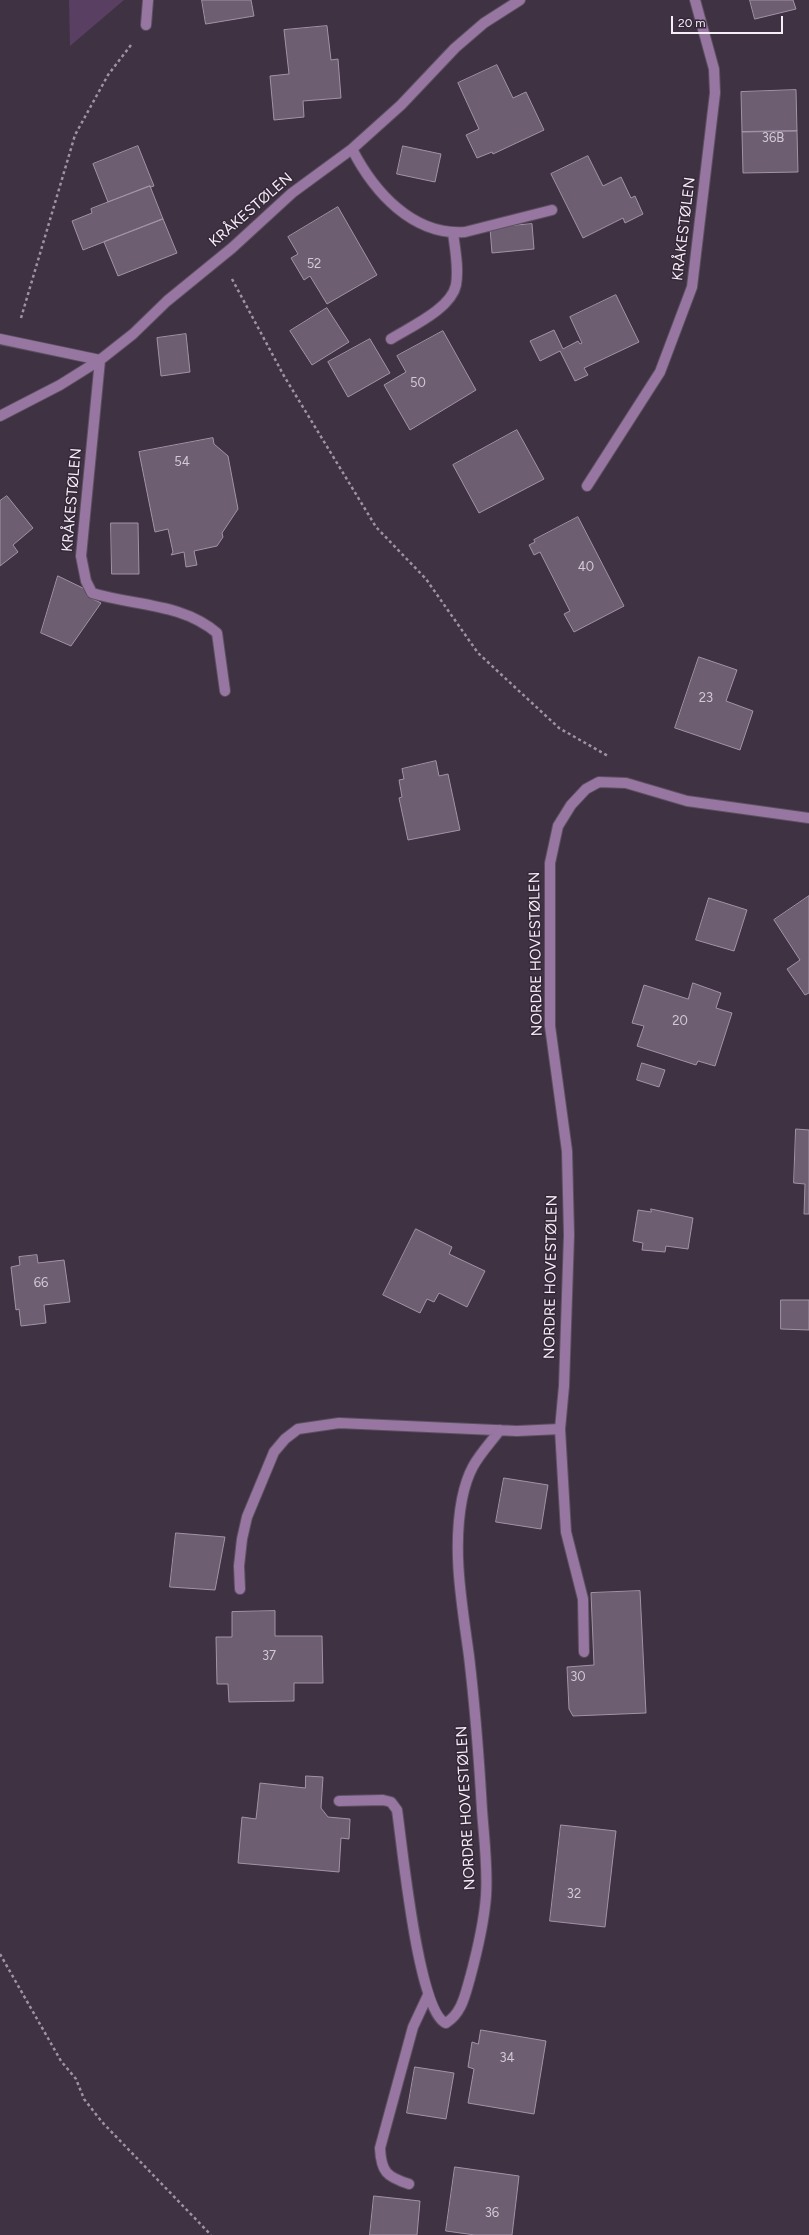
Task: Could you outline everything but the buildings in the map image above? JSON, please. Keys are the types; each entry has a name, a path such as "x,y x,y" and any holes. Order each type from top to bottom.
{"lane":[{"path":"146,25 148,0"},
{"name":"KRÅKESTØLEN","path":"0,416 60,385 100,360 133,334 167,301 220,257 292,193 352,149 401,105 455,48 484,23 520,0"},
{"name":"KRÅKESTØLEN","path":"587,486 660,372 692,287 715,93 714,69 695,0"},
{"path":"352,149 373,183 404,215 438,230 453,233 465,232 552,210"},
{"path":"391,339 439,309 450,296 456,285 456,263 453,233"},
{"path":"0,340 100,360"},
{"name":"KRÅKESTØLEN","path":"100,360 81,556 86,581 92,593 179,612 203,621 217,633 225,691"},
{"name":"NORDRE HOVESTØLEN","path":"584,1652 583,1600 566,1532 560,1429 564,1386 570,1235 567,1151 550,1026 550,863 558,826 571,805 586,789 599,782 626,783 651,789 687,801 809,818"},
{"path":"240,1589 239,1566 242,1539 247,1517 274,1452 285,1439 298,1430 339,1423 516,1431 560,1429"},
{"name":"NORDRE HOVESTØLEN","path":"339,1801 383,1800 391,1802 397,1810 418,1952 428,1995 440,2021 446,2023 454,2018 461,2008 474,1963 486,1896 485,1854 476,1715 458,1574 457,1535 467,1477 476,1460 500,1430"},
{"path":"409,2184 394,2179 386,2172 380,2162 380,2148 413,2027 428,1995"}],"path":[{"path":"14,343 75,136 108,76 146,25"},
{"path":"220,257 284,376 376,527 426,579 478,653 559,728 620,762 626,783"},
{"path":"0,1954 61,2061 76,2079 84,2099 102,2122 211,2235"}],"shaded area":[{"path":"69,0 124,0 70,46"}]}
